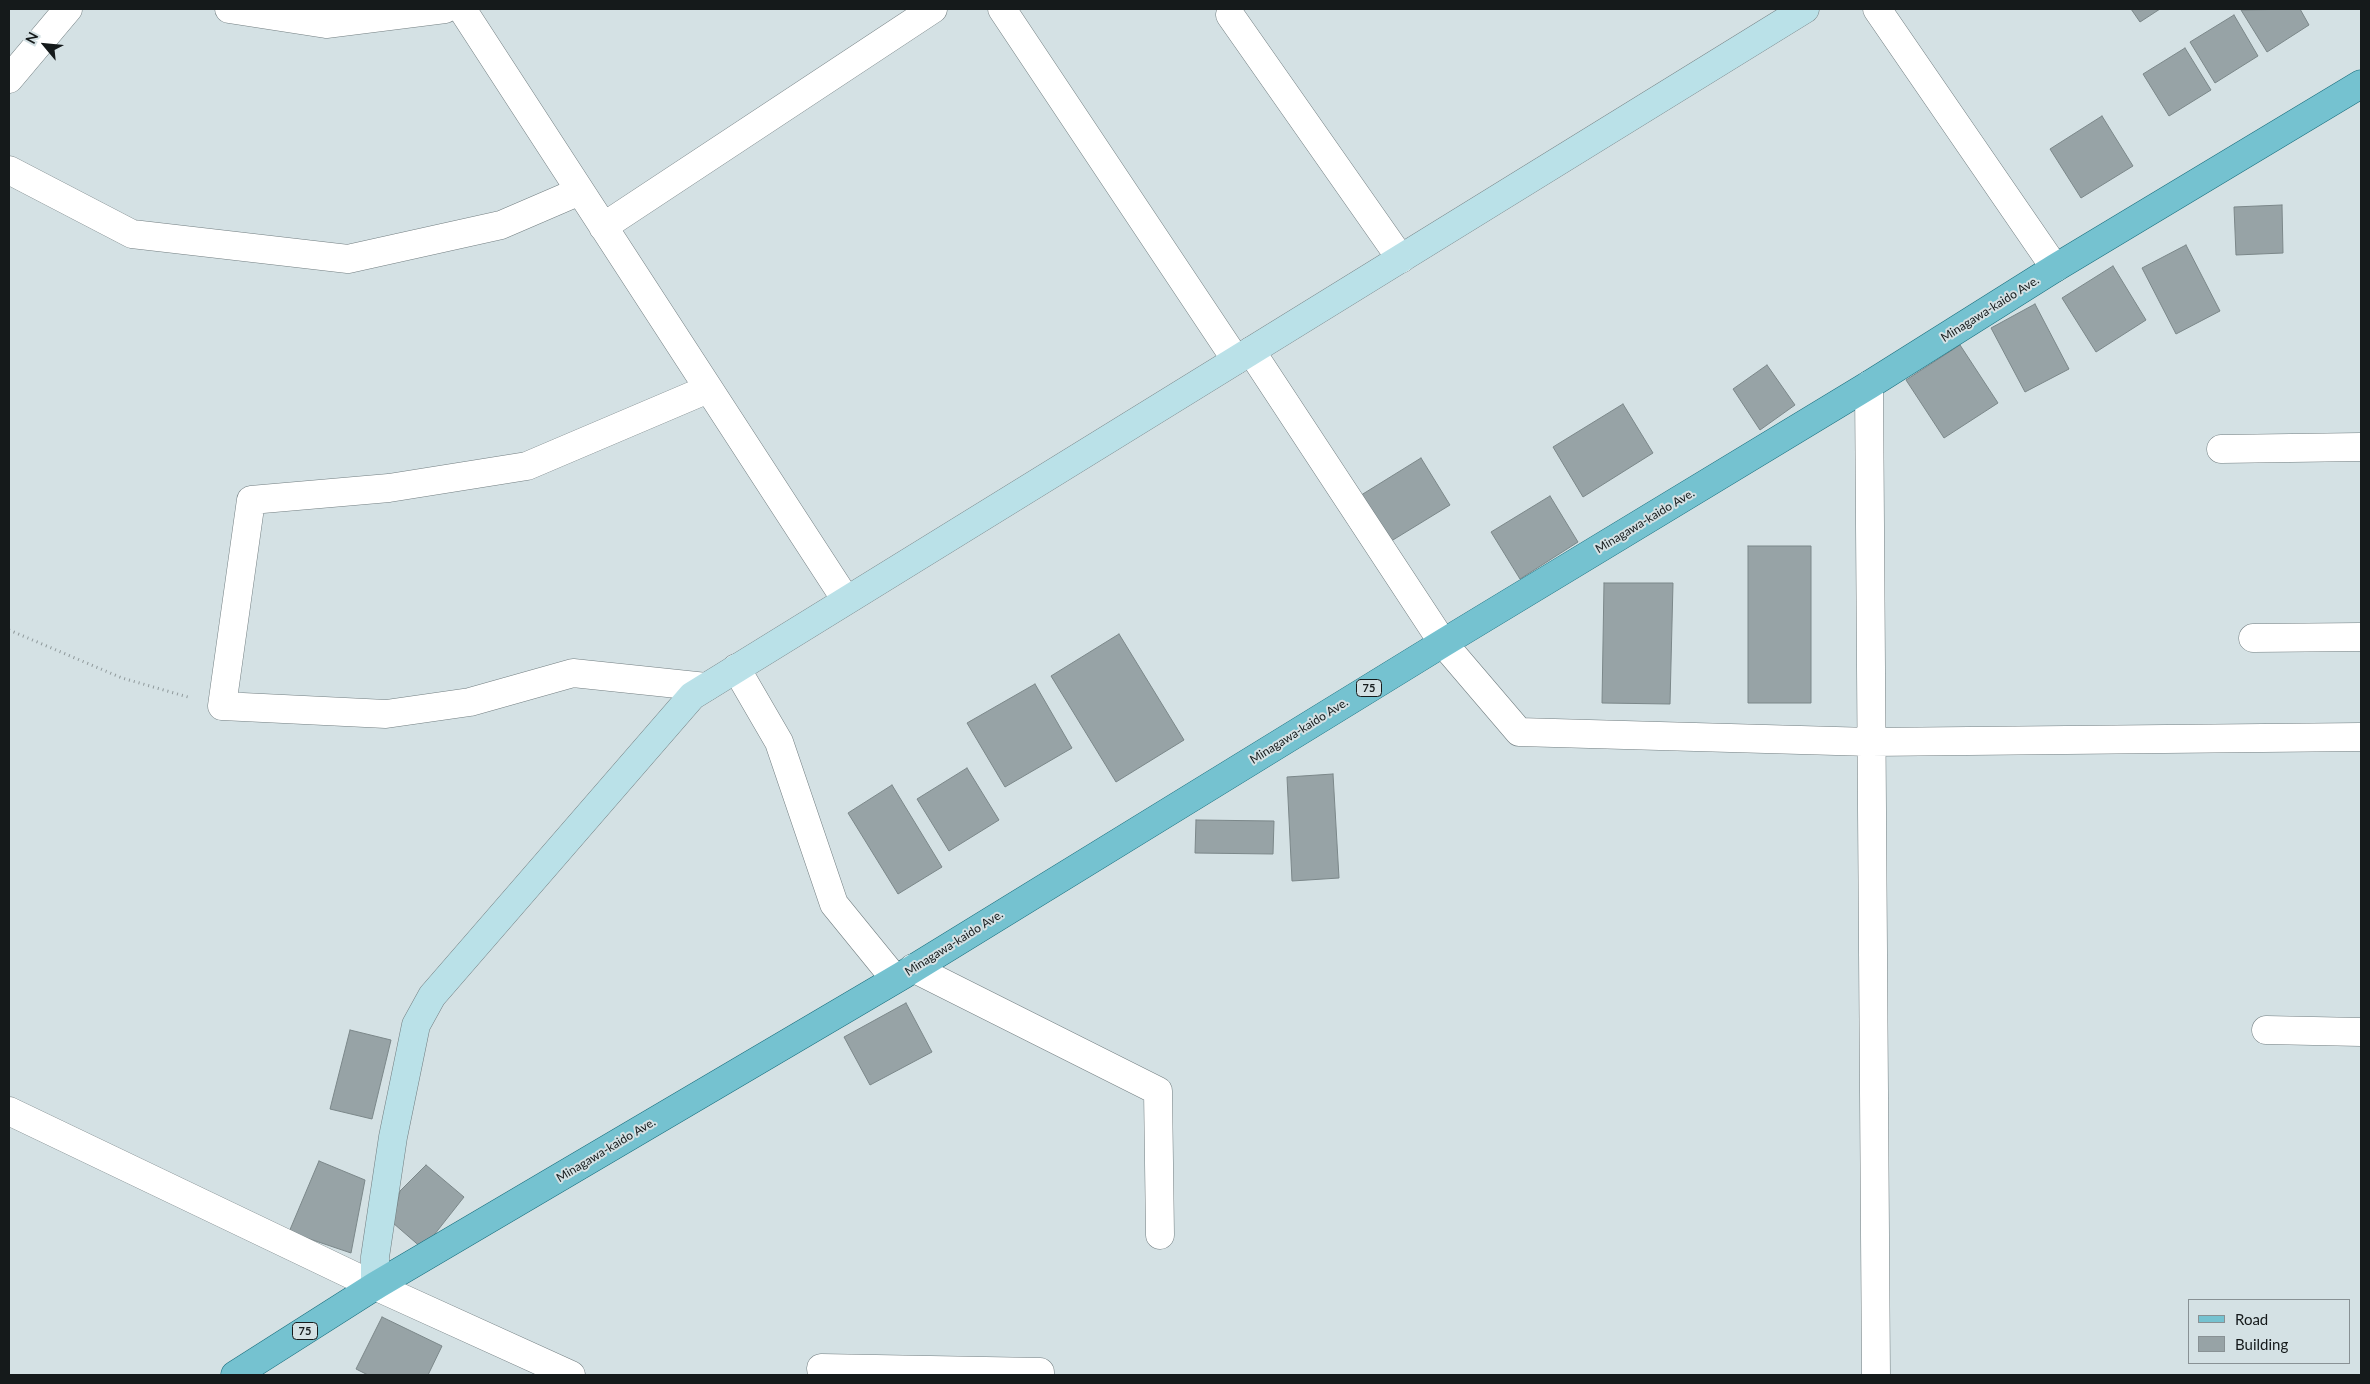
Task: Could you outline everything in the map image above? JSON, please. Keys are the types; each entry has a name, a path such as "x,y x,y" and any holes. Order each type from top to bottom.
{"main road":[{"name":"Minagawa-kaido Ave.","path":"235,1375 374,1286 904,974 1443,643 1869,385 2055,268 2361,84"}],"street":[{"path":"9,79 68,9"},
{"path":"229,9 326,24 431,10"},
{"path":"462,9 846,600"},
{"path":"603,227 933,9"},
{"path":"1002,9 1443,643 1519,732 1872,742 2361,737"},
{"path":"374,1286 375,1257 393,1137 416,1025 432,996 692,696 1805,9"},
{"path":"1877,9 2055,268"},
{"path":"1230,15 1401,259"},
{"path":"9,170 132,234 348,259 501,225 580,190"},
{"path":"1869,385 1876,1375"},
{"path":"706,687 573,673 470,702 386,714 222,706 252,500 389,488 527,466 708,389"},
{"path":"2221,449 2361,447"},
{"path":"2254,638 2361,637"},
{"path":"736,668 779,742 834,904 904,974 1158,1091 1160,1235"},
{"path":"2266,1030 2361,1032"},
{"path":"9,1111 374,1286 572,1375"},
{"path":"822,1375 821,1368 1040,1372 1040,1375"}],"path":[{"path":"9,630 122,678 222,706"}],"building":[{"path":"2131,9 2160,9 2140,22"},
{"path":"2300,9 2309,25 2267,52 2241,10"},
{"path":"2234,15 2258,56 2215,83 2190,42"},
{"path":"2185,48 2211,90 2169,116 2143,74"},
{"path":"2102,116 2133,166 2081,198 2050,149"},
{"path":"2282,205 2283,253 2236,255 2234,207"},
{"path":"2186,245 2220,311 2176,334 2142,268"},
{"path":"2113,266 2146,320 2096,352 2062,298"},
{"path":"2035,304 2069,369 2025,392 1991,328"},
{"path":"1960,345 1998,403 1944,438 1906,380"},
{"path":"1767,365 1795,405 1760,430 1733,389"},
{"path":"1623,404 1653,453 1583,497 1553,447"},
{"path":"1421,458 1450,505 1388,543 1358,497"},
{"path":"1550,496 1578,542 1520,579 1491,532"},
{"path":"1748,546 1811,546 1811,703 1748,703"},
{"path":"1604,583 1673,583 1670,704 1602,703"},
{"path":"1119,634 1184,740 1116,782 1051,676"},
{"path":"1035,684 1072,748 1005,787 967,723"},
{"path":"967,768 999,820 949,851 917,799"},
{"path":"1333,774 1339,878 1292,881 1287,777"},
{"path":"892,785 942,867 898,894 848,813"},
{"path":"1196,820 1274,821 1273,854 1195,853"},
{"path":"906,1003 932,1052 870,1085 844,1037"},
{"path":"350,1030 391,1040 372,1119 330,1109"},
{"path":"319,1161 365,1180 351,1253 289,1232"},
{"path":"426,1165 464,1197 423,1249 393,1223 400,1191"},
{"path":"382,1317 442,1346 428,1375 368,1375 356,1369"}]}
